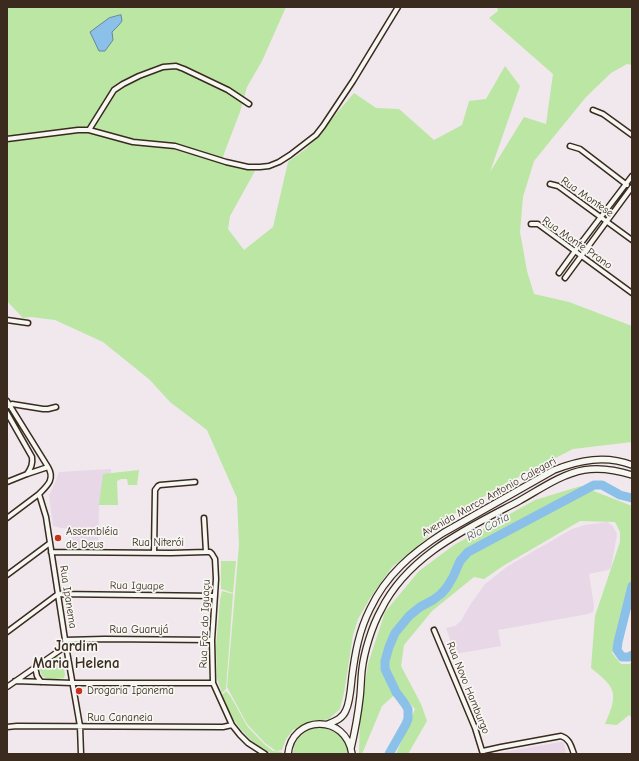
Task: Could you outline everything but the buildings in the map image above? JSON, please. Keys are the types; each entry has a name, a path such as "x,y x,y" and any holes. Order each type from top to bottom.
{"main road":[{"name":"Avenida Marco Antonio Calegari","path":"328,724 341,718 346,710 355,655 361,630 370,609 380,591 395,571 409,557 442,533 561,467 582,461 596,460 609,460 632,465"},
{"name":"Avenida Marco Antonio Calegari","path":"352,751 360,696 362,670 374,625 381,609 390,595 415,565 449,540 568,475 583,470 606,468 632,475"},
{"path":"288,754 288,749 296,734 311,725 319,724 328,724 343,733 348,740 352,751"}],"street":[{"path":"7,139 78,130 89,130 133,142 175,146 226,162 248,167 269,166 290,155 316,134 323,126 398,7"},
{"path":"89,130 114,90 139,76 164,67 176,66 184,69 228,90 249,104"},
{"path":"593,110 603,114 632,135"},
{"path":"565,278 632,188 580,149 570,146"},
{"path":"560,273 632,176"},
{"name":"Rua Montese","path":"550,184 558,186 632,240"},
{"name":"Rua Monte Prano","path":"531,224 538,224 632,293"},
{"path":"7,320 28,323"},
{"path":"8,404 43,409 56,407"},
{"path":"7,518 39,494 49,483 51,478 51,472 8,404"},
{"path":"7,413 32,457 31,466 27,474"},
{"path":"7,482 48,467"},
{"path":"40,470 51,472"},
{"path":"154,552 156,490 158,486 195,482"},
{"name":"Rua Ipanema","path":"39,494 46,517 80,726 81,754"},
{"path":"204,518 206,552"},
{"path":"7,575 50,543"},
{"name":"Rua Niterói","path":"51,552 210,552 214,556"},
{"name":"Rua Foz do Iguaçu","path":"214,556 216,579 212,640 213,683 232,725 244,739 262,754"},
{"path":"7,632 58,594"},
{"name":"Rua Iguape","path":"58,594 215,596"},
{"name":"Rua Novo Hamburgo","path":"434,630 463,698 483,752"},
{"name":"Rua Guarujá","path":"65,640 212,640"},
{"path":"7,687 66,646"},
{"path":"35,667 37,676 41,682"},
{"path":"15,681 72,683 213,683"},
{"name":"Rua Cananeia","path":"7,727 223,727 232,725"},
{"path":"483,752 501,747 561,736 568,740 574,754"},
{"name":"Rua Foz do Iguaçu","path":"258,750 265,754"}],"shaded area":[{"path":"111,469 113,503 99,505 98,549 72,549 71,529 53,526 49,495 59,472"},
{"path":"607,522 613,526 617,534 611,568 589,574 594,606 593,612 498,630 501,646 455,654 446,628 455,626 461,621 485,584 508,566 572,529 585,525"},
{"path":"561,742 564,743 566,754 492,754"}],"green space":[{"path":"7,7 286,7 262,61 247,87 240,112 221,162 237,168 255,171 230,216 228,229 244,250 273,227 288,162 307,148 354,93 376,108 399,109 434,140 462,125 469,101 486,99 505,66 520,86 490,172 524,117 546,124 553,74 489,18 498,11 497,7 632,7 632,65 627,64 611,73 586,97 534,161 523,197 520,232 527,271 534,294 569,302 632,326 632,442 573,449 503,485 460,511 434,524 427,538 392,567 370,598 358,619 353,635 340,709 329,719 307,723 293,730 286,739 282,750 276,751 265,743 247,724 227,687 239,545 237,498 207,430 170,402 150,380 103,342 55,320 31,317 23,318 7,301"},
{"path":"139,470 137,485 128,485 127,479 117,481 118,505 99,505 103,474"},
{"path":"581,486 632,506 632,583 612,653 621,664 632,663 632,718 629,715 617,725 605,724 613,702 613,692 602,677 591,668 595,616 620,542 620,532 615,522 580,521 503,566 484,579 474,577 432,611 404,645 401,666 421,704 427,721 408,754 396,754 415,709 399,691 382,706 362,754 359,754 360,717 368,664 385,612 419,571 454,545 535,500"},
{"path":"221,561 236,561 233,593 221,589"},
{"path":"222,591 233,594 226,689 222,693 217,678 216,646"},
{"path":"57,655 62,660 65,674 64,678 50,680 42,676 40,670 47,661"},
{"path":"226,691 231,697 247,726 273,751 283,752 277,754 270,752 263,749 249,738 231,714 222,695"},
{"path":"319,727 335,732 339,735 345,743 348,754 293,754 298,739 309,730"}],"water":[{"path":"121,15 122,21 112,32 113,40 105,51 99,51 90,32 109,18"}],"waterway":[{"name":"Rio Cotia","path":"389,754 408,719 408,709 396,692 385,669 385,661 389,647 395,633 409,616 441,594 447,587 460,561 468,552 594,485 602,485 620,495 632,498"},
{"name":"Rio Cotia","path":"632,586 617,650 622,657 629,657 632,655"}],"place":[{"name":"Assembléia de Deus","path":"58,538"},
{"name":"Drogaria Ipanema","path":"79,691"}],"district":[{"name":"Jardim Maria Helena","path":"76,656"}]}
